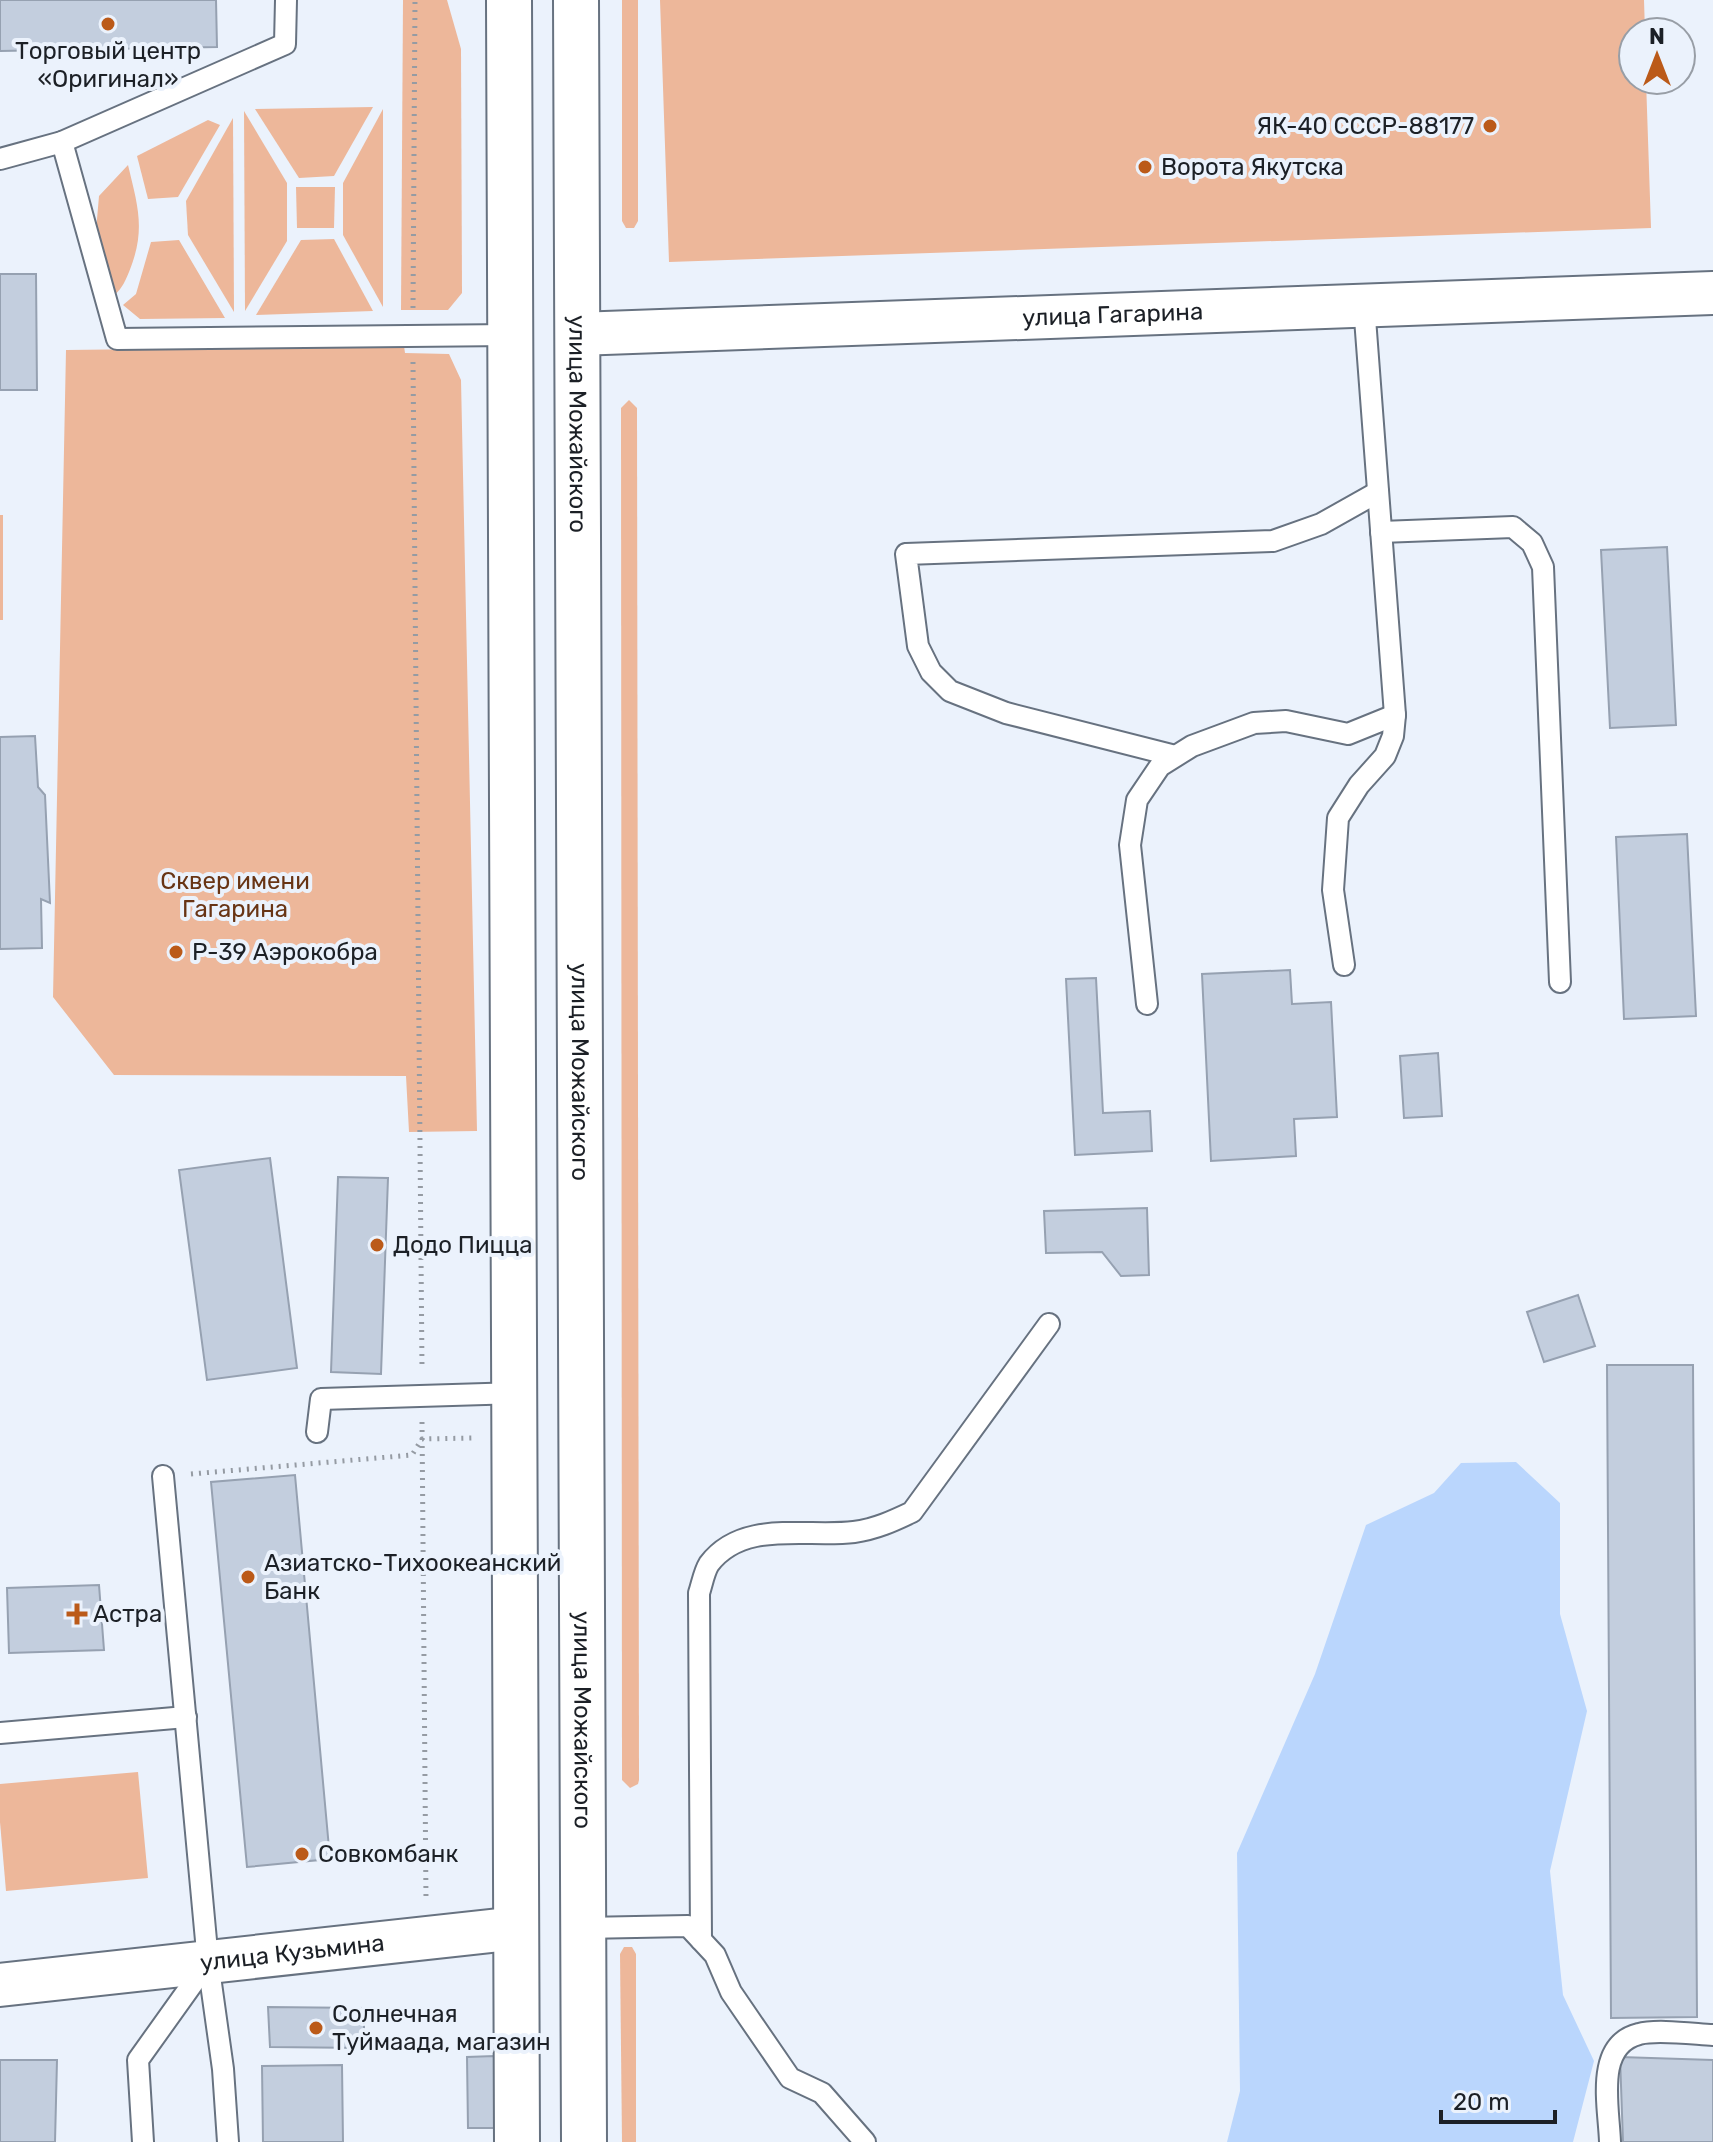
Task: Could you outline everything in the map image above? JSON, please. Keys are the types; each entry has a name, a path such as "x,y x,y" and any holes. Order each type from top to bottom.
{"main road":[{"path":"509,0 517,2142"},
{"name":"улица Можайского","path":"576,0 584,2142"},
{"name":"улица Гагарина","path":"511,335 577,334"},
{"name":"улица Кузьмина","path":"517,1928 583,1928"}],"street":[{"name":"улица Гагарина","path":"577,334 1713,293"},
{"name":"улица Кузьмина","path":"0,1985 517,1928"}],"lane":[{"path":"0,159 62,142 285,44 286,0"},
{"path":"62,142 117,339 511,335"},
{"path":"1344,965 1333,890 1338,818 1359,785 1385,756 1393,736 1395,715 1364,305"},
{"path":"1175,756 1006,713 950,691 931,672 918,646 906,554 1273,541 1321,524 1378,492"},
{"path":"1381,532 1513,527 1532,543 1543,567 1560,982"},
{"path":"1147,1004 1130,845 1137,800 1160,766 1192,746 1254,723 1286,721 1348,734 1395,715"},
{"path":"701,1940 699,1593 707,1566 726,1547 769,1532 851,1532 879,1528 912,1512 1049,1324"},
{"path":"317,1432 321,1399 515,1393"},
{"path":"163,1476 208,1962 223,2069 228,2142"},
{"path":"0,1733 186,1717"},
{"path":"583,1928 688,1926 715,1955 731,1992 790,2078 822,2093 865,2142"},
{"path":"143,2142 138,2060 208,1962"},
{"path":"1610,2142 1608,2066 1618,2043 1640,2033 1713,2035"}],"path":[{"path":"415,0 413,336 426,1937"},
{"path":"422,1439 484,1438"},
{"path":"163,1476 412,1455 422,1439"}],"green space":[{"path":"403,0 447,0 461,49 462,293 448,310 401,310"},
{"path":"622,0 638,0 638,221 634,228 626,228 622,221"},
{"name":"Ворота Якутска","path":"660,0 1644,0 1644,16 1617,16 1617,96 1647,96 1651,228 669,262"},
{"path":"373,107 334,176 299,178 255,109"},
{"path":"383,109 383,307 343,235 343,183"},
{"path":"244,111 287,183 287,241 245,311"},
{"path":"233,118 234,312 188,235 186,201"},
{"path":"208,120 220,125 178,197 148,199 137,156"},
{"path":"128,165 139,231 125,280 111,298 92,277 99,196"},
{"path":"296,187 335,187 334,228 297,228"},
{"path":"334,239 373,311 256,315 301,240"},
{"path":"179,240 225,318 140,319 123,305 136,294 151,242"},
{"name":"Сквер имени Гагарина","path":"404,346 405,353 449,354 461,380 477,1131 409,1132 406,1076 114,1075 53,997 66,350"},
{"path":"629,400 637,408 639,1780 630,1788 622,1780 621,408"},
{"path":"0,515 3,515 3,620 0,620"},
{"path":"138,1772 148,1878 6,1891 0,1784"},
{"path":"624,1947 632,1947 636,1954 636,2142 622,2142 620,1954"}],"water":[{"path":"1516,1462 1560,1503 1560,1614 1587,1711 1550,1871 1563,1995 1594,2061 1573,2142 1227,2142 1240,2091 1237,1853 1315,1674 1366,1525 1434,1493 1461,1463"}],"building":[{"name":"Торговый центр «Оригинал»","path":"0,0 216,0 217,47 0,51"},
{"path":"0,274 36,274 37,390 0,390"},
{"path":"1667,547 1676,725 1610,728 1601,550"},
{"path":"35,736 38,787 45,795 50,903 41,899 42,948 0,949 0,737"},
{"path":"1687,834 1696,1016 1624,1019 1616,837"},
{"path":"1290,970 1292,1004 1331,1002 1337,1117 1294,1119 1296,1156 1211,1161 1202,974"},
{"path":"1096,978 1103,1113 1150,1111 1152,1151 1075,1155 1066,979"},
{"path":"1438,1053 1442,1116 1404,1118 1400,1056"},
{"path":"270,1158 297,1368 207,1380 179,1170"},
{"path":"338,1177 388,1178 381,1374 331,1372"},
{"path":"1147,1208 1149,1275 1121,1276 1102,1252 1046,1253 1044,1211"},
{"path":"1578,1295 1595,1346 1544,1362 1527,1312"},
{"path":"1607,1365 1693,1365 1697,2017 1611,2018"},
{"path":"295,1475 330,1859 247,1867 211,1482"},
{"path":"99,1585 104,1650 9,1653 7,1588"},
{"path":"268,2007 364,2008 364,2048 270,2047"},
{"path":"494,2056 495,2128 468,2128 467,2057"},
{"path":"1620,2057 1713,2060 1713,2142 1623,2142"},
{"path":"0,2060 57,2060 55,2142 0,2142"},
{"path":"342,2065 343,2142 263,2142 262,2066"}],"place":[{"name":"Торговый центр «Оригинал»","path":"108,24"},
{"name":"ЯК-40 СССР-88177","path":"1490,126"},
{"name":"Ворота Якутска","path":"1145,167"},
{"name":"P-39 Аэрокобра","path":"176,952"},
{"name":"Додо Пицца","path":"377,1245"},
{"name":"Азиатско-Тихоокеанский Банк","path":"248,1577"},
{"name":"Астра","path":"77,1614"},
{"name":"Совкомбанк","path":"302,1854"},
{"name":"Солнечная Туймаада, магазин","path":"316,2028"}]}
